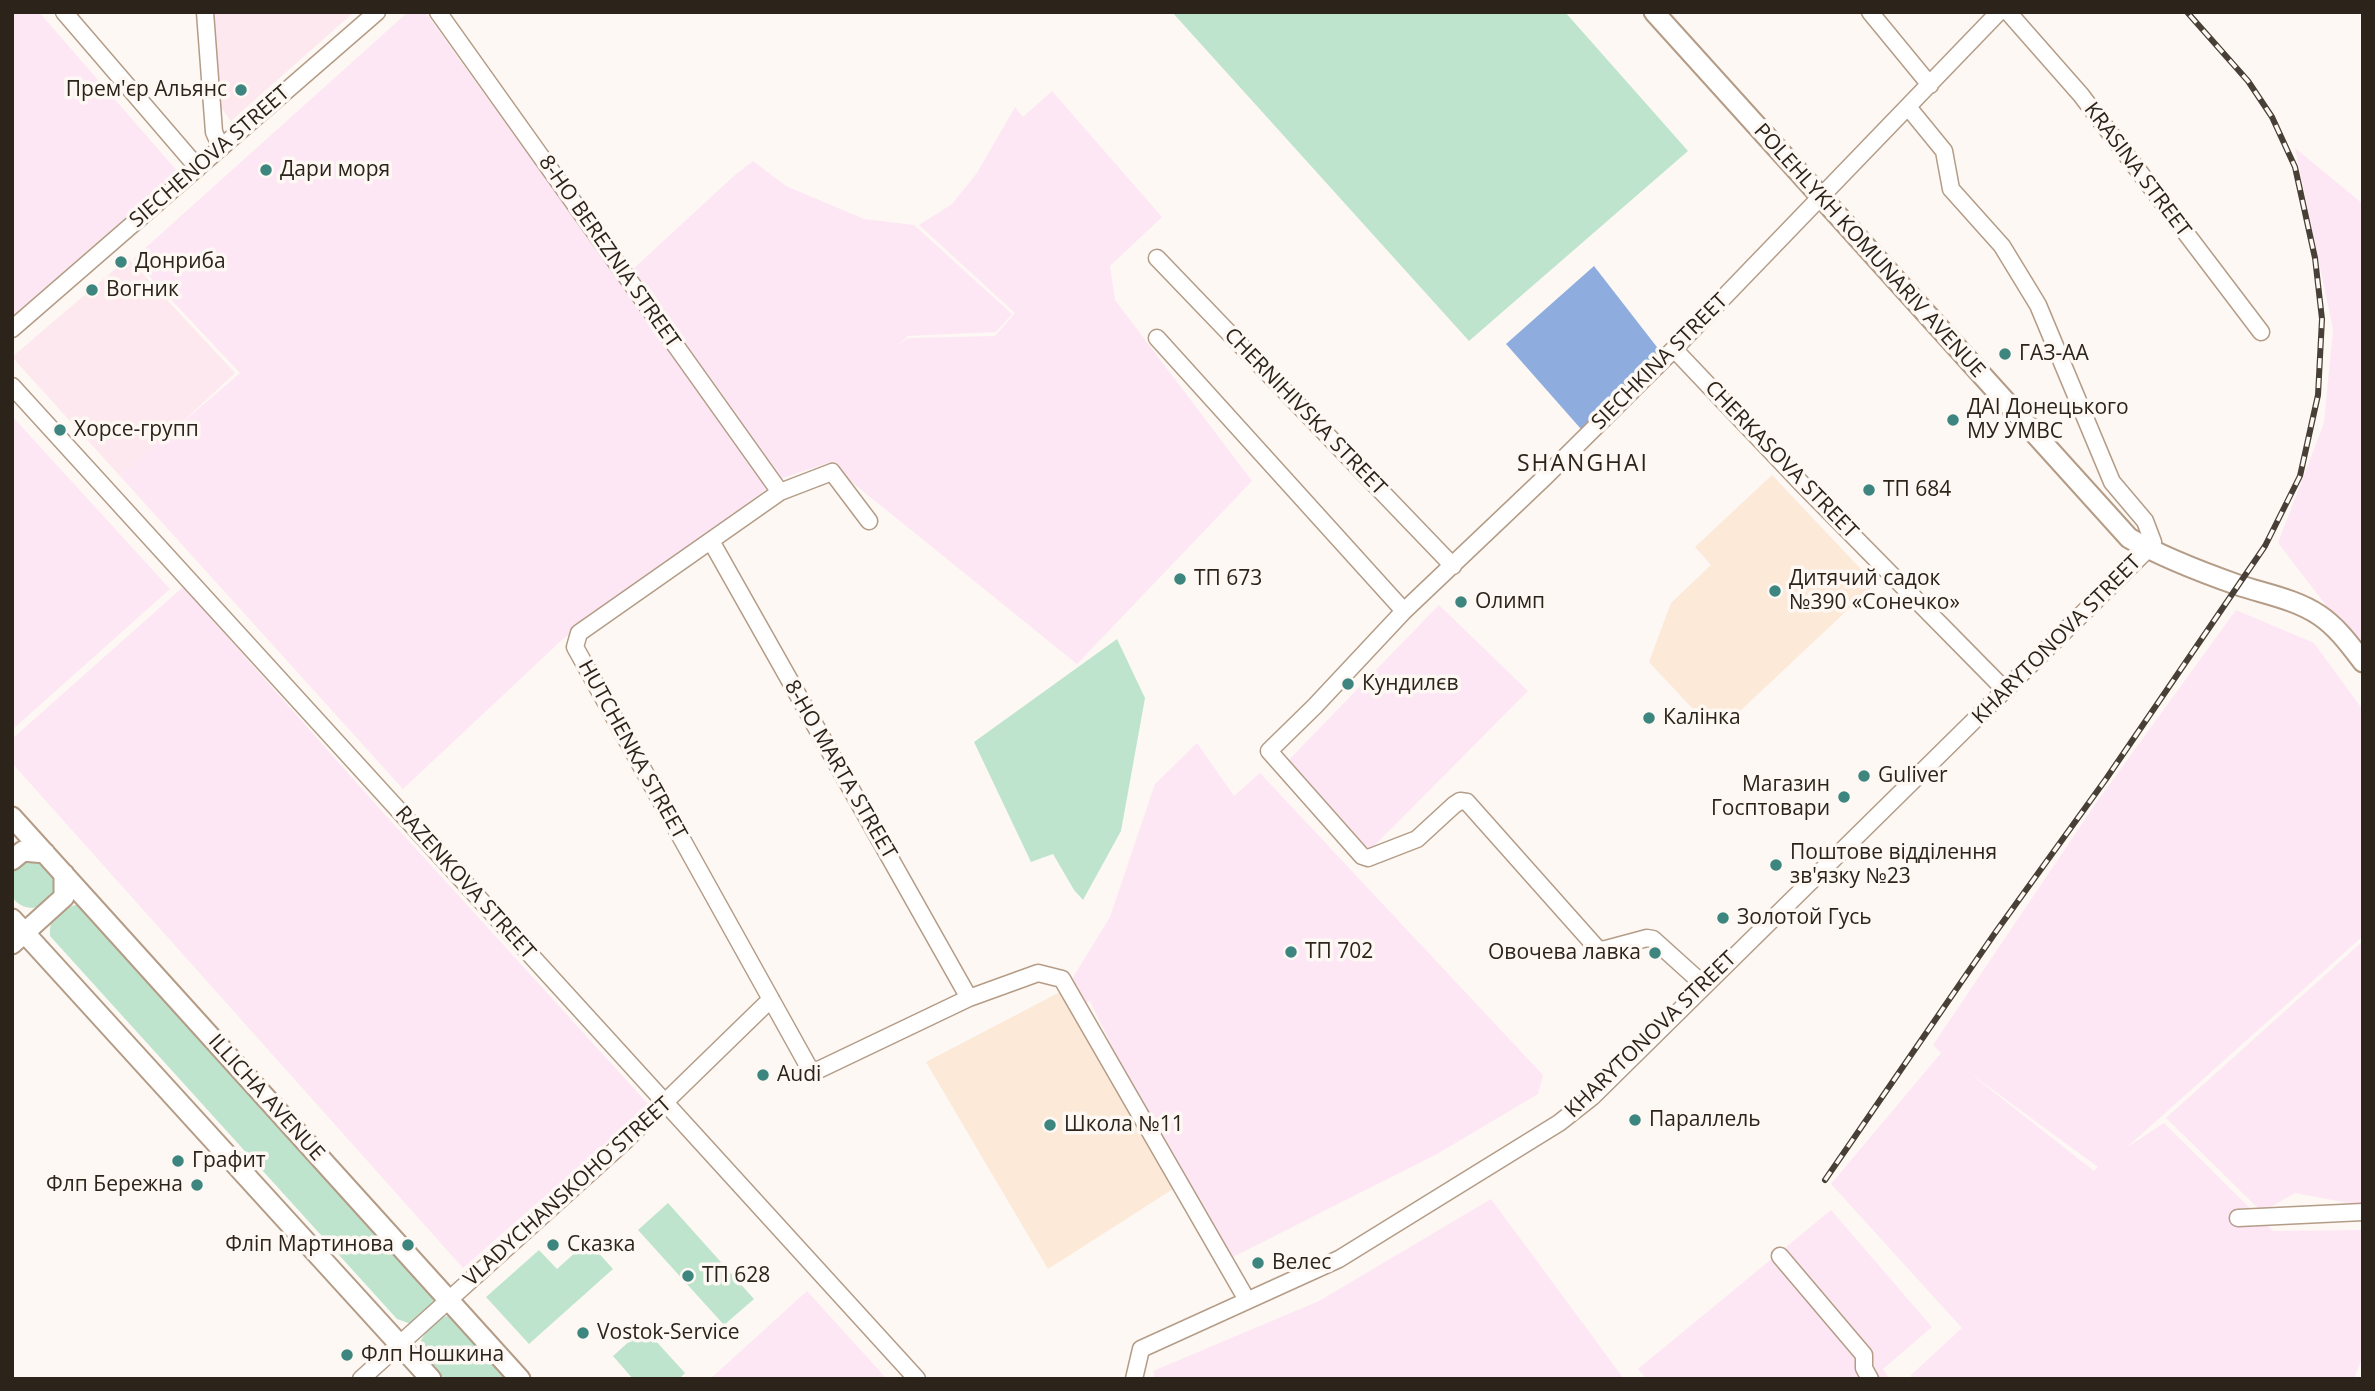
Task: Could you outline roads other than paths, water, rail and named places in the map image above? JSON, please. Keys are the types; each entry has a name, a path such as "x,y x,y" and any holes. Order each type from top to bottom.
{"main road":[{"name":"POLEHLYKH KOMUNARIV AVENUE","path":"1654,12 2129,537 2148,549 2237,584 2287,599 2317,614 2332,625 2363,662"},
{"name":"ILLICHA AVENUE","path":"12,817 520,1379"},
{"path":"12,860 23,851 44,853"},
{"path":"64,874 64,897 16,932 431,1379"}],"street":[{"path":"64,12 198,168"},
{"path":"205,12 214,132 221,148"},
{"name":"SIECHENOVA STREET","path":"12,329 377,12"},
{"name":"8-HO BEREZNIA STREET","path":"438,12 780,492"},
{"path":"1870,12 1930,85"},
{"name":"SIECHKINA STREET","path":"1704,985 1653,939 1647,938 1600,950 1595,947 1467,802 1460,801 1454,805 1417,839 1379,856 1368,858 1362,856 1269,751 1404,611 1674,349 1999,12"},
{"name":"KRASINA STREET","path":"2008,12 2081,95 2261,332"},
{"path":"1908,107 1944,151 1951,189 2002,246 2038,305 2112,482 2145,521 2153,542 2148,549"},
{"name":"CHERNIHIVSKA STREET","path":"1157,258 1453,566"},
{"path":"1157,338 1404,611"},
{"name":"CHERKASOVA STREET","path":"1674,349 1802,484 2006,691"},
{"name":"RAZENKOVA STREET","path":"12,386 917,1379"},
{"name":"HUTCHENKA STREET","path":"869,521 832,472 780,492 579,633 575,647 812,1073 970,998"},
{"name":"8-HO MARTA STREET","path":"711,541 970,998"},
{"name":"KHARYTONOVA STREET","path":"1134,1379 1141,1349 1339,1259 1559,1123 1592,1097 2148,549"},
{"path":"970,998 1038,973 1062,979 1247,1300"},
{"name":"VLADYCHANSKOHO STREET","path":"360,1379 666,1103 771,999"},
{"path":"2238,1217 2363,1212"},
{"path":"1780,1256 1864,1355 1864,1368 1870,1379"}],"water":[{"path":"1594,266 1660,351 1581,429 1506,344"}],"railway":[{"path":"1825,1180 1995,933 2106,779 2265,546 2300,476 2318,395 2322,319 2315,258 2295,167 2272,117 2248,81 2187,12"}],"place":[{"name":"Прем'єр Альянс","path":"241,90"},
{"name":"Дари моря","path":"266,170"},
{"name":"Донриба","path":"121,262"},
{"name":"Вогник","path":"92,290"},
{"name":"ГАЗ-АА","path":"2005,354"},
{"name":"ДАІ Донецького МУ УМВС","path":"1953,420"},
{"name":"Хорсе-групп","path":"60,430"},
{"name":"ТП 684","path":"1869,490"},
{"name":"ТП 673","path":"1180,579"},
{"name":"Дитячий садок №390 «Сонечко»","path":"1775,591"},
{"name":"Олимп","path":"1461,602"},
{"name":"Кундилєв","path":"1348,684"},
{"name":"Калінка","path":"1649,718"},
{"name":"Guliver","path":"1864,776"},
{"name":"Магазин Госптовари","path":"1844,797"},
{"name":"Поштове відділення зв'язку №23","path":"1776,865"},
{"name":"Золотой Гусь","path":"1723,918"},
{"name":"ТП 702","path":"1291,952"},
{"name":"Овочева лавка","path":"1655,953"},
{"name":"Audi","path":"763,1075"},
{"name":"Параллель","path":"1635,1120"},
{"name":"Школа №11","path":"1050,1125"},
{"name":"Графит","path":"178,1161"},
{"name":"Флп Бережна","path":"197,1185"},
{"name":"Фліп Мартинова","path":"408,1245"},
{"name":"Сказка","path":"553,1245"},
{"name":"Велес","path":"1258,1263"},
{"name":"ТП 628","path":"688,1276"},
{"name":"Vostok-Service","path":"583,1333"},
{"name":"Флп Ношкина","path":"347,1355"}],"district":[{"name":"SHANGHAI","path":"1583,464"}]}
